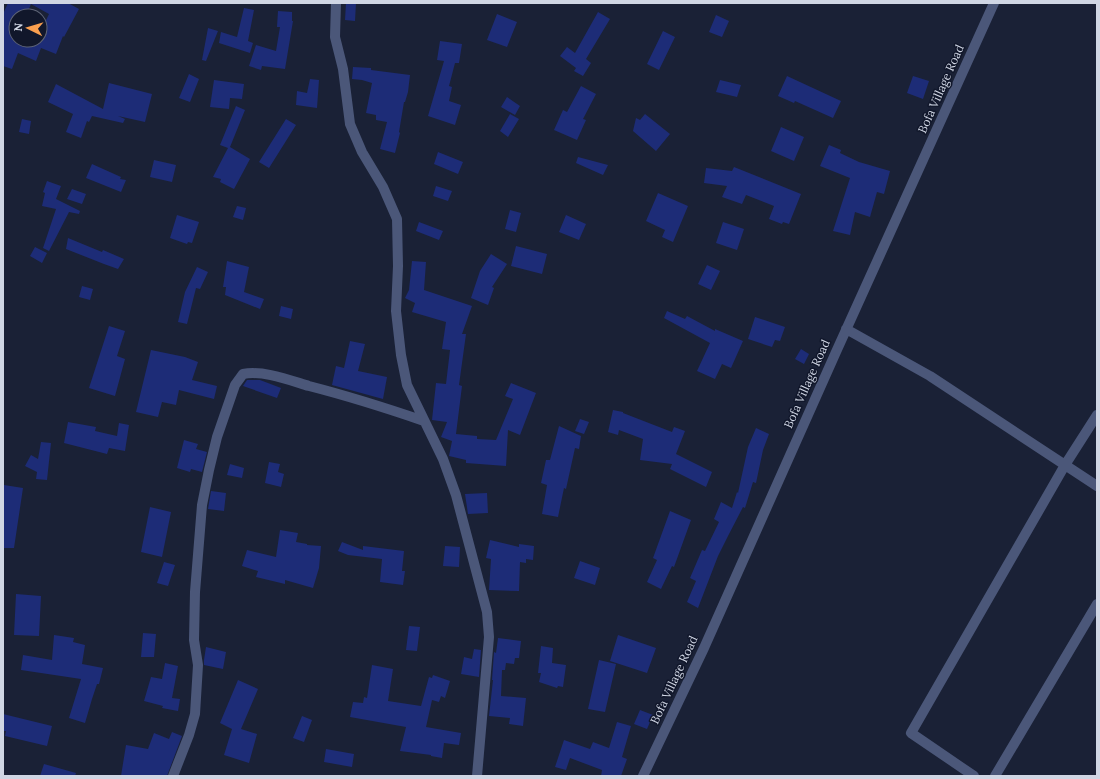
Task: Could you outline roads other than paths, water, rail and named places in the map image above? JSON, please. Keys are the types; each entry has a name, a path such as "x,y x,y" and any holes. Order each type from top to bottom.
{"street":[{"path":"336,3 335,37 345,81 350,124 362,152 388,198 396,219 398,266 396,311 401,355 407,386 443,459 456,495 487,612 489,637 477,776"},
{"name":"Bofa Village Road","path":"643,776 704,648 846,329 994,3"},
{"path":"846,329 930,376 1097,486"},
{"path":"173,776 189,735 195,714 198,665 194,640 195,592 202,504 217,437 235,385 243,374 254,372 363,401 424,420"},
{"path":"974,776 911,733 1065,465 1097,415"},
{"path":"995,776 1097,604"}]}
